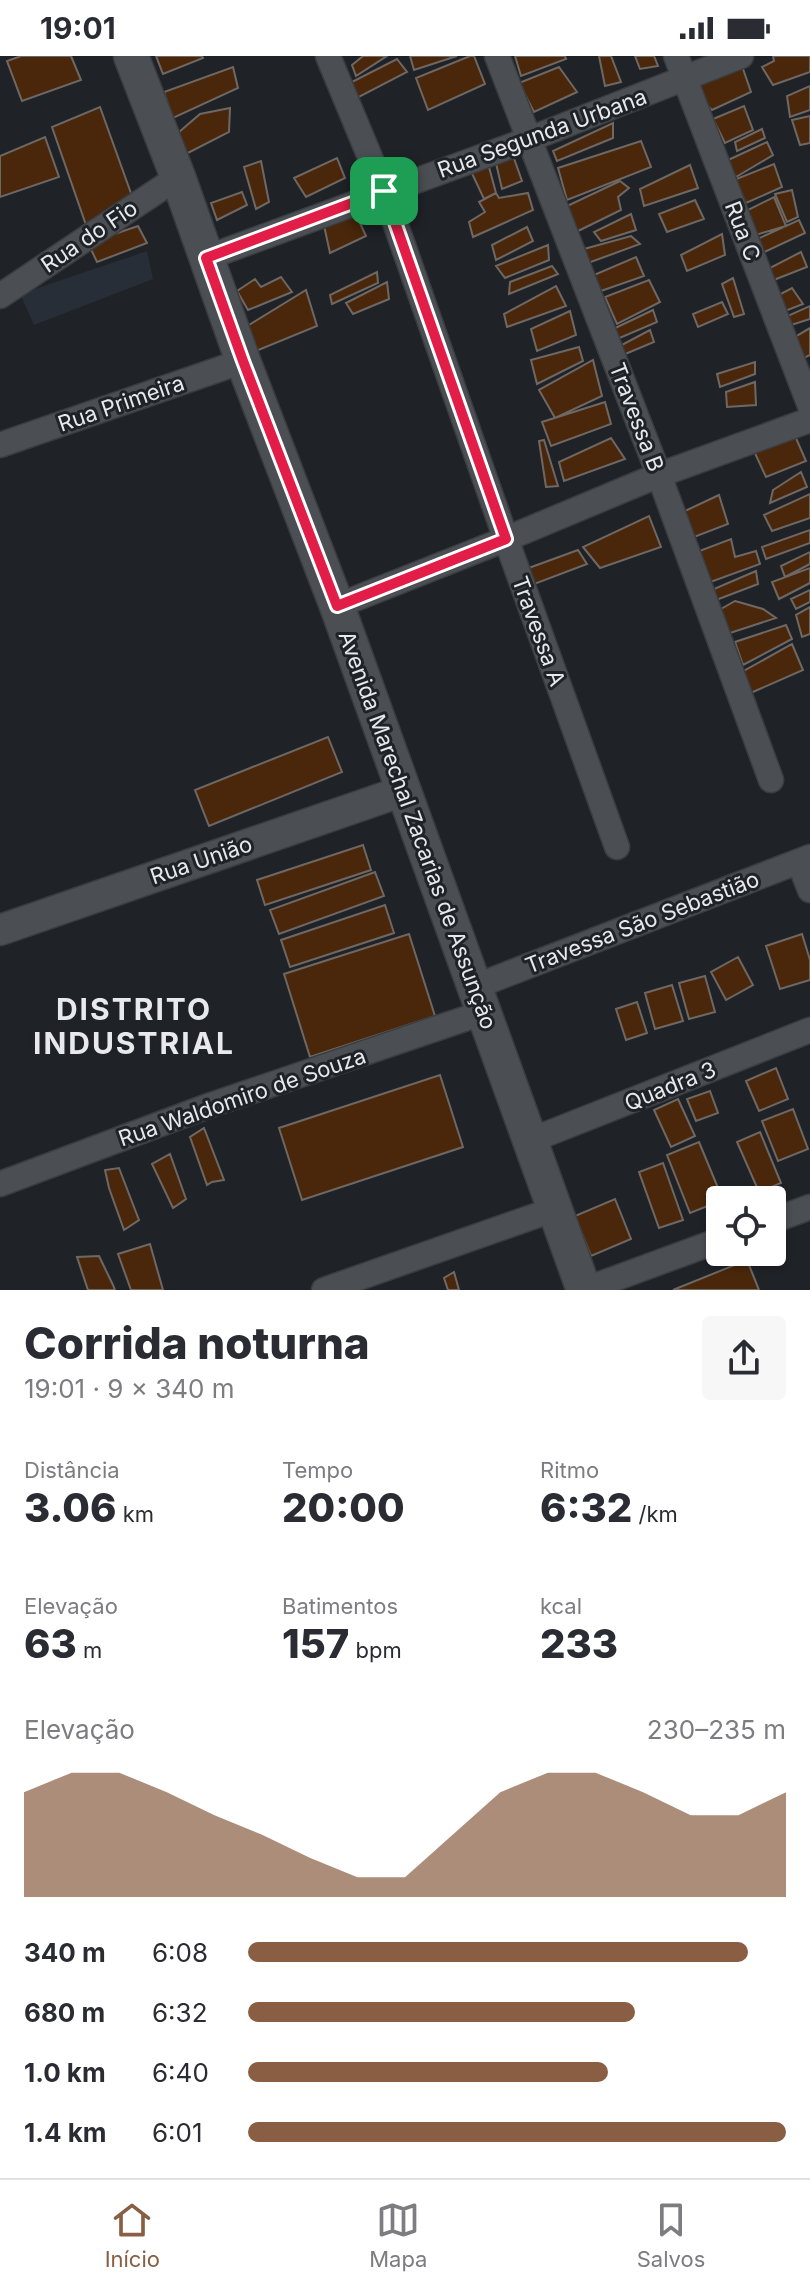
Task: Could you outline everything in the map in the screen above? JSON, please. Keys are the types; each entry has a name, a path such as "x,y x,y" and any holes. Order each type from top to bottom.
{"main road":[{"name":"Avenida Marechal Zacarias de Assunção","path":"131,56 337,606 584,1290"}],"street":[{"name":"Travessa A","path":"328,56 384,191 617,847"},
{"name":"Travessa B","path":"497,56 659,475 771,780"},
{"name":"Rua C","path":"676,56 810,406"},
{"name":"Rua Segunda Urbana","path":"206,258 530,139 741,56"},
{"name":"Rua do Fio","path":"0,296 178,177"},
{"name":"Rua Primeira","path":"0,445 243,361"},
{"path":"337,606 659,475 810,420"},
{"name":"Rua União","path":"0,930 403,791"},
{"path":"805,860 810,890"},
{"name":"Travessa São Sebastião","path":"479,999 805,860"},
{"name":"Rua Waldomiro de Souza","path":"0,1184 479,999"},
{"name":"Quadra 3","path":"529,1141 810,1030"},
{"path":"786,1216 810,1207"},
{"path":"324,1290 555,1209"},
{"path":"584,1290 706,1245"}],"shaded area":[{"path":"147,251 153,279 34,325 20,294"}],"building":[{"path":"21,56 71,56 81,80 22,101 7,61"},
{"path":"156,56 202,56 203,58 163,74"},
{"path":"363,56 387,56 356,76 352,65"},
{"path":"410,56 457,56 414,70"},
{"path":"474,56 485,84 428,110 416,78"},
{"path":"515,56 565,56 566,59 521,76"},
{"path":"599,56 611,56 621,82 605,86"},
{"path":"635,56 654,56 658,66 640,69"},
{"path":"773,56 810,56 810,72 773,85 762,67 774,61"},
{"path":"397,59 407,72 355,99 348,84"},
{"path":"741,63 751,92 712,110 698,97 695,80"},
{"path":"233,67 238,88 173,118 164,92"},
{"path":"559,67 577,92 534,112 519,83"},
{"path":"810,86 810,110 790,117 787,96"},
{"path":"744,106 753,130 725,143 713,119"},
{"path":"100,107 132,196 86,225 52,127"},
{"path":"230,108 229,132 184,155 179,132 200,114"},
{"path":"810,116 810,143 800,145 792,120"},
{"path":"613,123 613,138 557,161 553,151"},
{"path":"762,129 765,138 737,151 735,142"},
{"path":"45,137 59,177 0,197 0,156"},
{"path":"641,141 651,167 567,200 558,168"},
{"path":"767,142 773,155 736,177 726,161"},
{"path":"511,150 522,181 502,189 495,159"},
{"path":"486,156 496,193 484,199 468,165"},
{"path":"337,158 345,178 306,197 294,178"},
{"path":"261,161 269,202 256,209 244,167"},
{"path":"774,164 782,187 746,203 734,180"},
{"path":"690,165 698,188 644,206 640,189"},
{"path":"620,181 629,188 618,197 621,210 574,233 565,207"},
{"path":"792,190 798,217 787,222 775,194"},
{"path":"242,192 247,205 217,220 211,203"},
{"path":"496,193 499,198 528,193 533,210 473,237 469,222 485,212 479,202"},
{"path":"774,197 786,226 752,236 742,213"},
{"path":"695,200 704,219 667,232 659,214"},
{"path":"354,210 366,236 330,253 323,221"},
{"path":"631,214 636,230 601,241 594,232"},
{"path":"799,220 805,233 758,255 753,241"},
{"path":"138,226 147,243 97,262 88,243"},
{"path":"527,227 533,241 496,260 492,245"},
{"path":"722,234 725,255 687,271 681,255"},
{"path":"631,236 640,244 588,263 584,249"},
{"path":"548,245 549,260 505,278 496,266"},
{"path":"801,252 807,267 766,283 764,271"},
{"path":"636,257 644,276 601,291 594,275"},
{"path":"552,266 558,274 509,294 510,282"},
{"path":"377,272 378,283 332,304 330,295"},
{"path":"281,277 292,292 248,310 237,291 255,279 261,287"},
{"path":"733,278 744,314 734,317 722,284"},
{"path":"649,280 660,302 617,324 605,297"},
{"path":"387,282 389,299 353,314 346,303"},
{"path":"556,286 566,306 507,327 504,314"},
{"path":"792,288 803,304 780,313 773,298"},
{"path":"306,290 317,326 256,351 244,328"},
{"path":"722,302 728,314 698,327 693,314"},
{"path":"810,306 810,319 785,327 783,318"},
{"path":"653,310 657,322 615,340 611,330"},
{"path":"570,311 576,335 537,351 531,329"},
{"path":"810,328 810,355 798,361 790,340"},
{"path":"650,330 654,342 618,357 616,348"},
{"path":"579,347 583,361 537,384 531,360"},
{"path":"593,360 602,396 555,418 539,390"},
{"path":"755,362 755,374 720,387 717,374"},
{"path":"755,382 756,405 727,407 726,392"},
{"path":"605,402 611,424 551,446 542,422"},
{"path":"792,429 806,461 766,477 752,447"},
{"path":"611,438 625,459 564,481 559,462"},
{"path":"544,440 558,486 546,487 539,441"},
{"path":"801,472 807,487 770,503 773,490"},
{"path":"810,494 810,518 772,531 764,515"},
{"path":"719,495 728,524 694,537 685,511"},
{"path":"649,516 661,547 600,568 583,547"},
{"path":"810,530 810,543 766,559 762,547"},
{"path":"731,539 735,557 756,551 760,564 705,584 694,553"},
{"path":"578,550 587,564 529,586 526,569"},
{"path":"810,552 810,564 785,577 781,566"},
{"path":"810,568 810,583 779,599 772,582"},
{"path":"756,571 758,584 711,602 707,592"},
{"path":"810,590 810,602 796,609 791,599"},
{"path":"735,601 763,609 776,618 727,634 721,609"},
{"path":"810,607 810,634 802,637 796,615"},
{"path":"786,625 792,639 743,665 735,642"},
{"path":"792,644 803,670 746,695 740,673"},
{"path":"328,737 342,772 209,826 195,790"},
{"path":"363,845 371,870 265,905 257,880"},
{"path":"375,872 384,896 279,934 270,910"},
{"path":"385,905 394,933 290,967 281,940"},
{"path":"409,934 435,1016 310,1057 284,974"},
{"path":"802,934 810,960 810,980 780,989 766,946"},
{"path":"738,957 753,985 726,1000 711,972"},
{"path":"705,976 715,1012 689,1019 679,983"},
{"path":"672,985 683,1021 655,1029 645,993"},
{"path":"637,1002 647,1033 626,1040 616,1009"},
{"path":"776,1068 788,1099 759,1111 746,1081"},
{"path":"440,1075 463,1147 302,1200 279,1128"},
{"path":"710,1091 718,1113 696,1121 687,1099"},
{"path":"678,1099 695,1136 671,1147 654,1110"},
{"path":"793,1109 808,1149 778,1161 762,1121"},
{"path":"204,1128 224,1180 207,1185 190,1137"},
{"path":"760,1132 781,1183 756,1186 737,1142"},
{"path":"699,1142 717,1186 706,1186 706,1207 690,1213 667,1155"},
{"path":"170,1154 186,1199 173,1208 152,1164"},
{"path":"663,1163 683,1220 659,1228 639,1172"},
{"path":"119,1168 139,1220 124,1230 105,1170"},
{"path":"615,1199 631,1239 591,1256 575,1216"},
{"path":"150,1244 163,1290 131,1290 118,1254"},
{"path":"99,1256 115,1290 88,1290 77,1257"},
{"path":"732,1266 749,1266 759,1290 673,1290"},
{"path":"454,1272 459,1290 448,1290 444,1278"}],"district":[{"name":"DISTRITO INDUSTRIAL","path":"134,1027"}],"route":[{"path":"384,191 506,539 337,606 206,258 384,191"}]}
